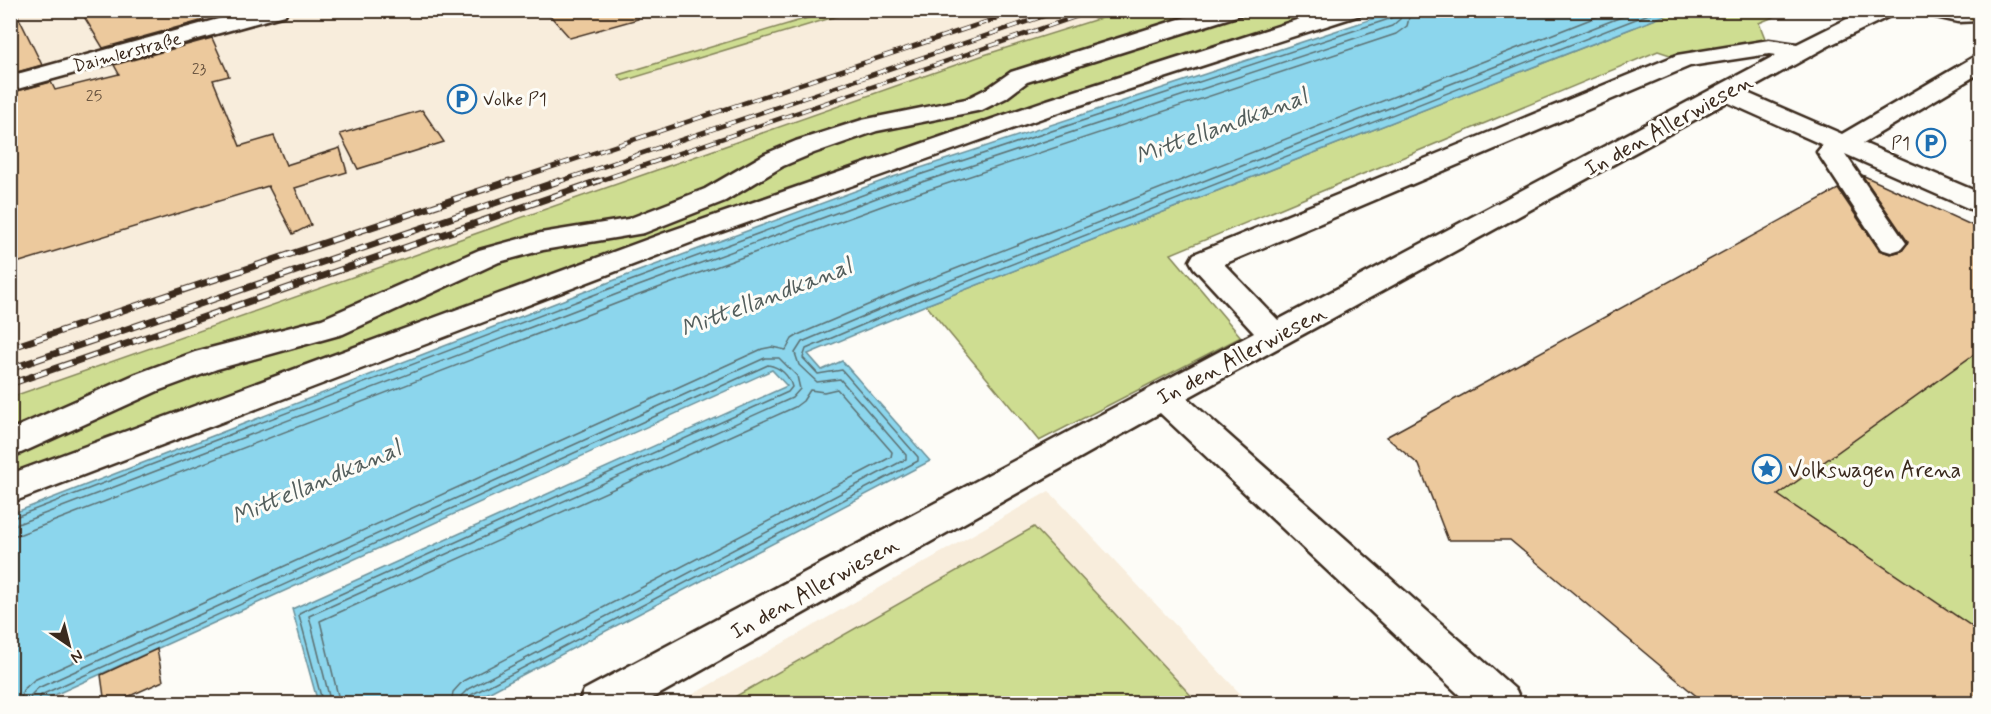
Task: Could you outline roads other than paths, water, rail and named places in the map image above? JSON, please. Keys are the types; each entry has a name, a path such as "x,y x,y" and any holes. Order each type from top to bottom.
{"street":[{"name":"Daimlerstraße","path":"10,84 277,10"},
{"path":"10,445 147,382 207,360 332,327 489,256 541,242 634,227 677,212 715,195 774,160 843,134 884,122 973,105 997,93 1019,77 1232,10"},
{"path":"10,489 680,237 1056,105 1352,10"},
{"name":"In den Allerwiesen","path":"600,704 1800,51 1845,27 1884,10"},
{"path":"1935,10 1980,15"},
{"path":"1275,336 1205,261 1685,60 1769,47 1800,51"},
{"path":"1891,243 1830,152 1980,63"},
{"path":"1726,93 1980,203"},
{"path":"1163,396 1500,704"}],"water":[{"name":"Mittellandkanal","path":"1396,11 1676,11 926,305 808,354 822,370 842,361 930,461 469,703 318,703 292,609 787,386 772,370 37,703 11,704 11,514 620,278 893,177"}],"railway":[{"path":"504,183 1022,10"},
{"path":"555,183 1061,10"},
{"path":"593,183 1095,10"},
{"path":"10,348 509,181"},
{"path":"10,369 559,181"},
{"path":"10,384 598,181"}],"place":[{"name":"Volke P1","path":"462,99"},
{"name":"P1","path":"1931,143"},
{"name":"Volkswagen Arena","path":"1767,469"}]}
